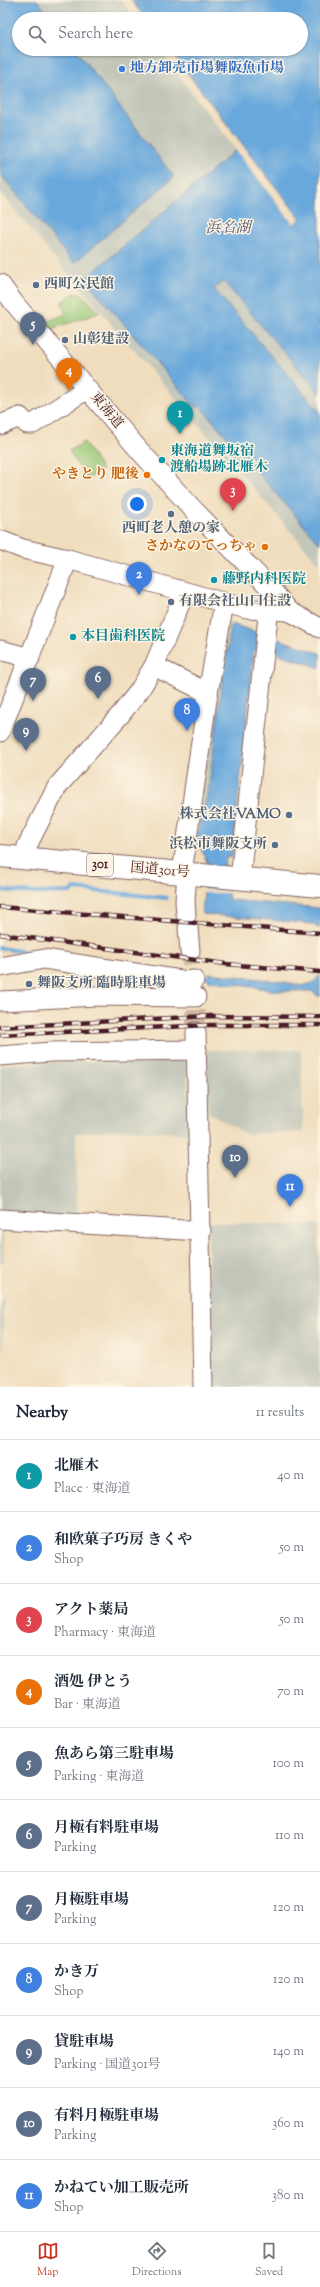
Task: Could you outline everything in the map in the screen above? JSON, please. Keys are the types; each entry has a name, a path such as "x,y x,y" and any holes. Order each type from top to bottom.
{"highway":[{"name":"国道301号","path":"0,856 320,886"}],"street":[{"name":"東海道","path":"0,284 6,303 87,390 164,478 271,589 289,611"},
{"path":"0,425 20,418 27,424 33,424 87,390"},
{"path":"0,540 23,549 68,559 247,609 289,611 320,628"},
{"path":"0,732 68,559"},
{"path":"235,878 271,589"},
{"path":"26,859 27,846 57,787 121,714 154,666 185,592"},
{"path":"193,980 185,901 190,874 208,691 224,603"},
{"path":"0,650 30,658"},
{"path":"154,666 202,690 208,691"},
{"path":"0,967 44,959 193,980"},
{"path":"0,1002 96,996 193,980"},
{"path":"196,1032 203,1387"},
{"path":"0,1056 58,1052 197,1050"},
{"path":"0,1219 201,1231"}],"shaded area":[{"path":"37,0 121,0 130,12 46,12"},
{"path":"80,56 163,56 236,150 85,280 196,408 200,406 320,544 320,565 73,280 0,192 0,174 74,263 174,177"},
{"path":"222,281 320,394 320,412 214,289"},
{"path":"225,622 232,624 222,683 209,788 196,838"},
{"path":"206,1050 301,1050 303,1132 246,1134 208,1112"},
{"path":"185,1060 187,1063 189,1134 125,1129 76,1133 77,1219 0,1214 0,1065 51,1062"},
{"path":"208,1222 318,1225 320,1387 209,1387"},
{"path":"0,1225 3,1225 4,1262 0,1262"},
{"path":"0,1300 4,1300 0,1386"}],"green space":[{"path":"75,293 83,295 99,313 48,330 43,323 66,314 61,302"},
{"path":"84,442 102,470 87,479 69,451"}],"water":[{"path":"0,0 37,0 46,12 12,12 12,56 80,56 174,177 74,263 0,174"},
{"name":"浜名湖","path":"131,0 320,0 320,394 223,281 214,289 320,412 320,544 200,406 196,408 85,279 236,150 293,224 300,219 174,56 308,56 308,12 140,12"},
{"path":"232,624 320,653 320,668 258,647 254,652 232,857 227,856 225,863 228,896 230,900 320,908 320,928 316,927 314,924 202,914 207,862 196,838 209,788 222,683"},
{"path":"209,973 285,982 301,986 313,983 320,975 320,997 311,991 278,991 208,980"}],"pier":[{"path":"172,56 300,219 293,224 234,148 237,149 293,222 297,219"},
{"path":"202,889 230,890 230,893 202,893"}],"waterway":[{"path":"0,890 34,893 70,892 74,889 167,898"},
{"path":"0,948 31,953"}],"tunnel":[{"path":"190,951 192,964"},
{"path":"196,1010 196,1032"}],"railway":[{"path":"0,907 320,933"},
{"path":"0,934 226,964 320,972"},
{"path":"0,1027 209,1016 320,1017"},
{"path":"0,1035 209,1025 320,1025"}],"place":[{"name":"地方卸売市場舞阪魚市場","path":"122,69"},
{"name":"西町公民館","path":"36,285"},
{"name":"山彰建設","path":"65,340"},
{"name":"魚あら第三駐車場","path":"33,345"},
{"name":"酒処 伊とう","path":"69,391"},
{"name":"北雁木","path":"180,434"},
{"name":"東海道舞坂宿 渡船場跡北雁木","path":"162,460"},
{"name":"やきとり 肥後","path":"147,475"},
{"name":"アクト薬局","path":"233,511"},
{"name":"西町老人憩の家","path":"171,514"},
{"name":"さかなのてっちゃ","path":"265,547"},
{"name":"藤野内科医院","path":"214,580"},
{"name":"和欧菓子巧房 きくや","path":"139,595"},
{"name":"有限会社山口住設","path":"171,602"},
{"name":"本目歯科医院","path":"73,637"},
{"name":"月極有料駐車場","path":"98,699"},
{"name":"月極駐車場","path":"33,701"},
{"name":"かき万","path":"187,731"},
{"name":"貸駐車場","path":"26,751"},
{"name":"株式会社VAMO","path":"289,815"},
{"name":"浜松市舞阪支所","path":"275,845"},
{"name":"舞阪支所 臨時駐車場","path":"29,984"},
{"name":"有料月極駐車場","path":"235,1178"},
{"name":"かねてい加工販売所","path":"290,1207"}]}
